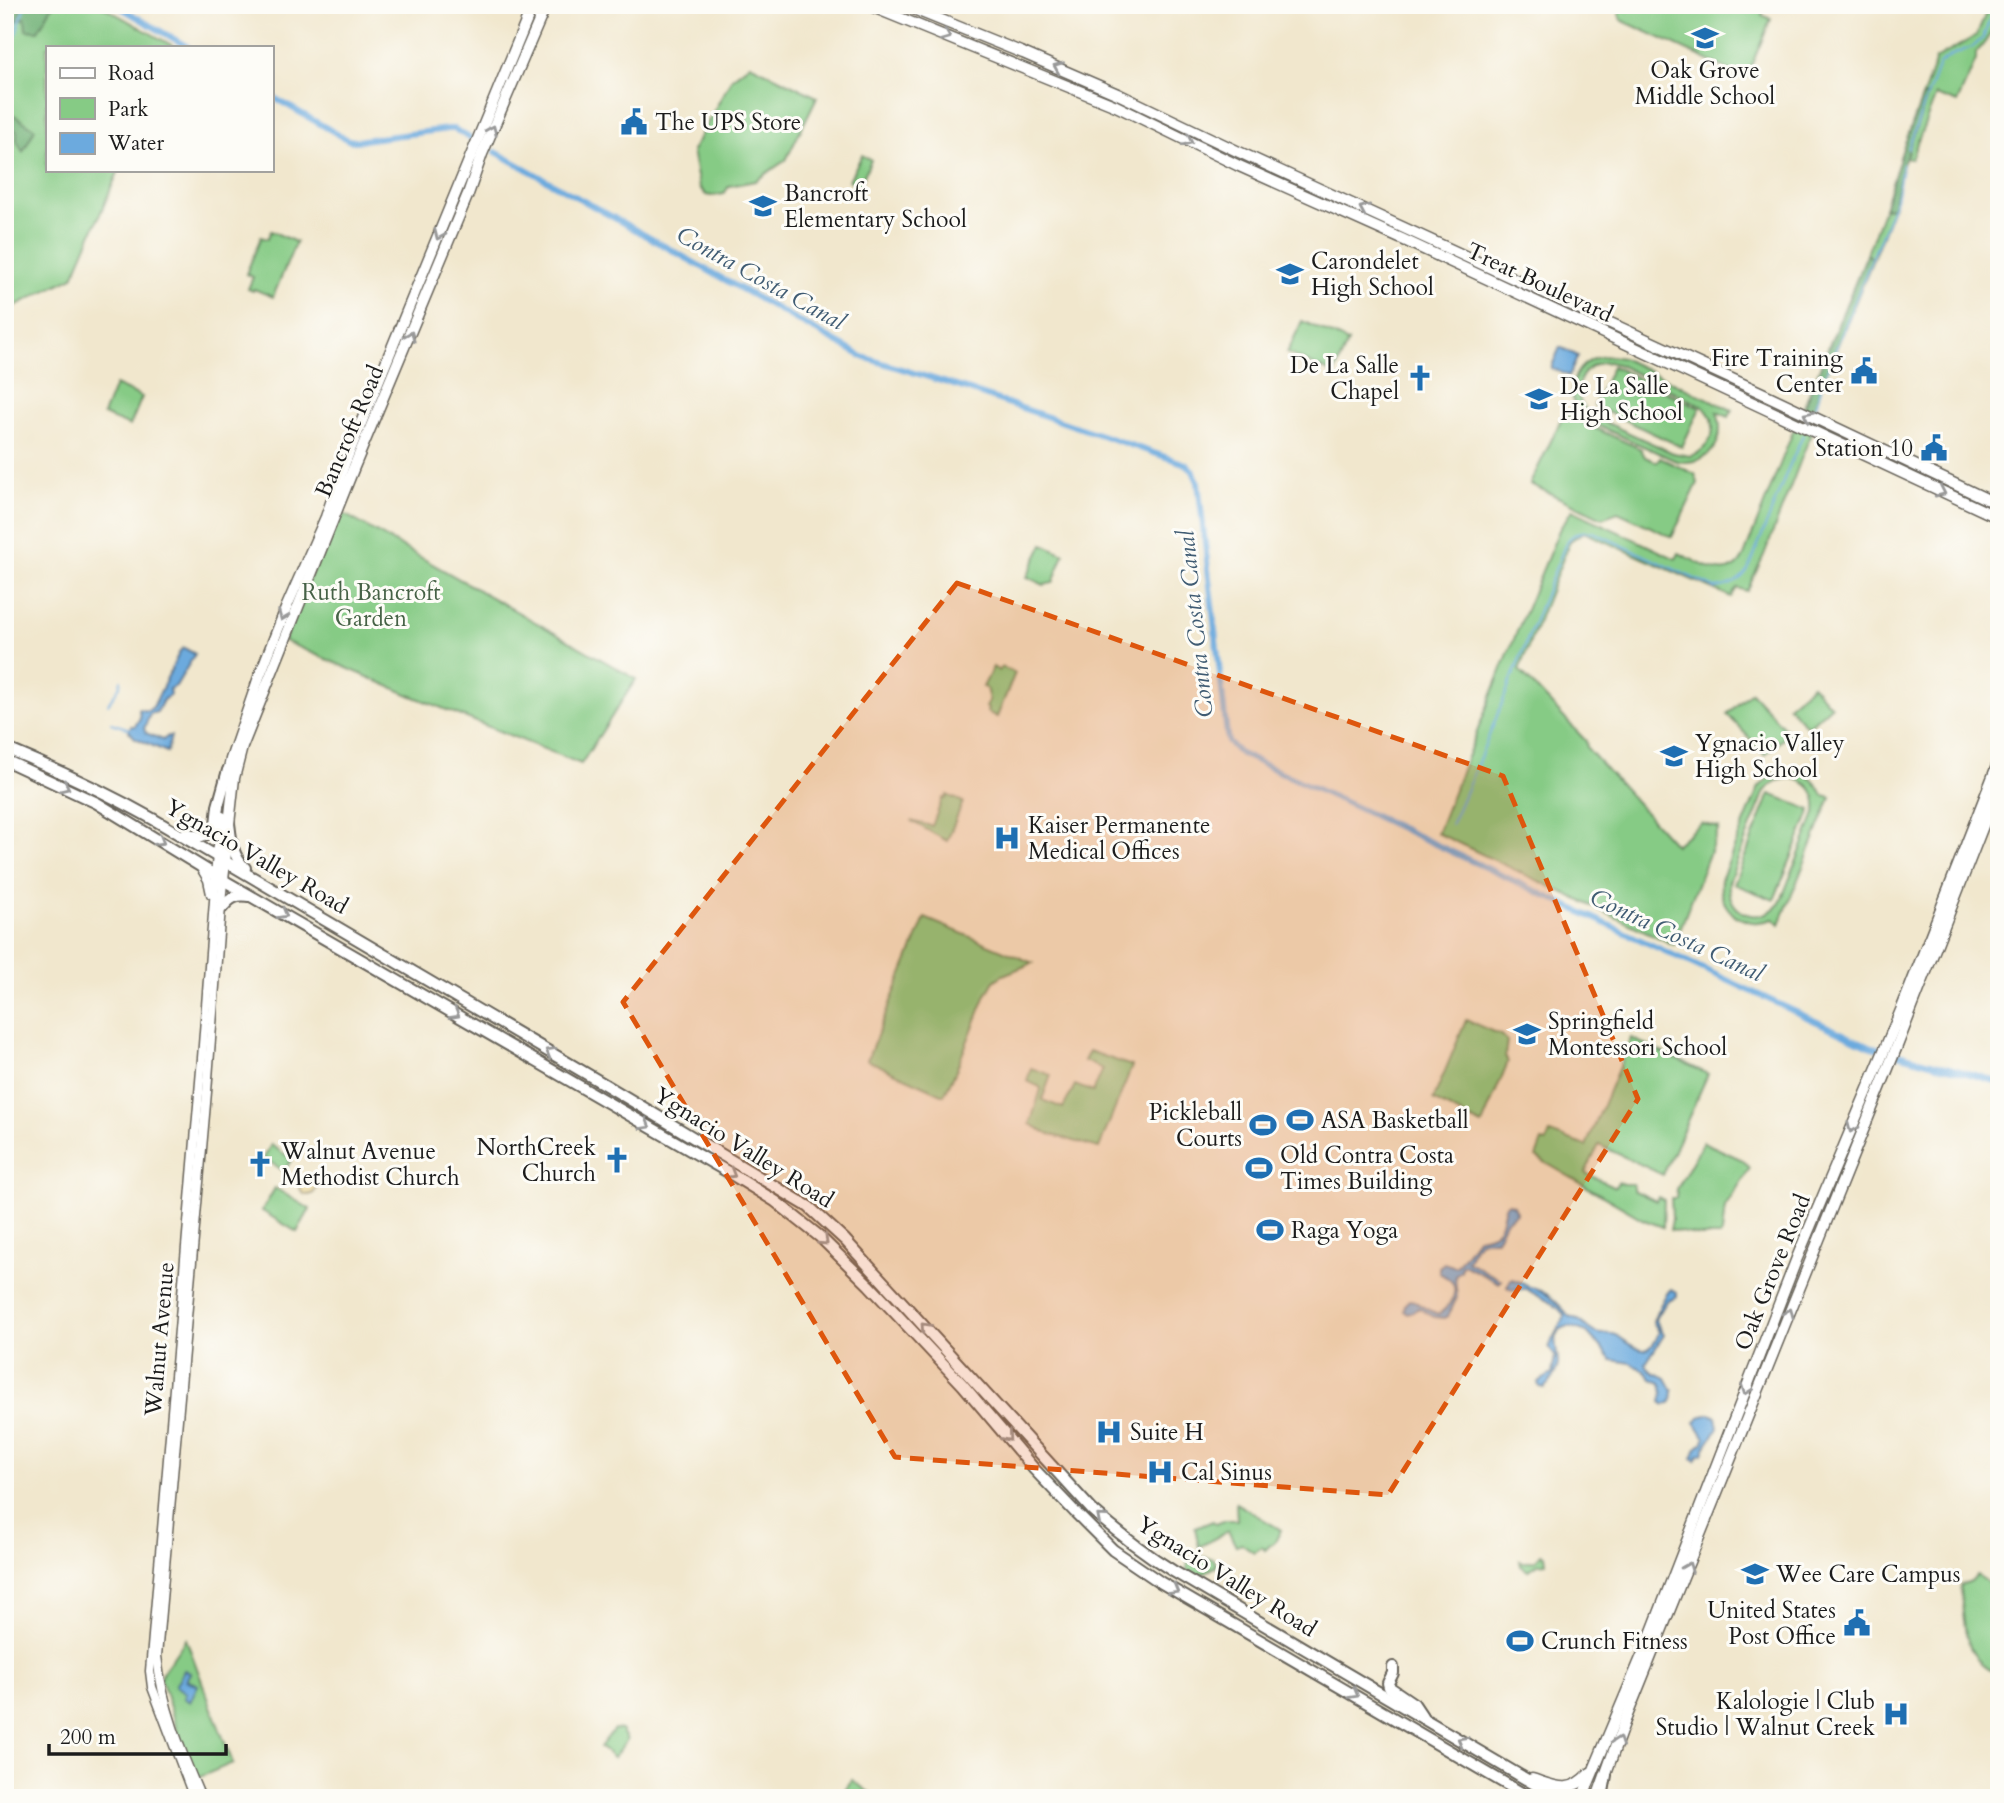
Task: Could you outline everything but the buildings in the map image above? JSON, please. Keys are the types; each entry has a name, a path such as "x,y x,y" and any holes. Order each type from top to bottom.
{"highway":[{"name":"Ygnacio Valley Road","path":"5,748 120,800 808,1207 845,1240 1092,1510 1118,1533 1145,1554 1558,1798"},
{"name":"Ygnacio Valley Road","path":"5,760 97,803 220,878 728,1172 775,1202 819,1236 869,1285 963,1385 1034,1469 1113,1550 1160,1582 1530,1798"},
{"path":"153,819 192,836 203,836 212,832 228,770"},
{"path":"229,823 231,845 237,861 272,889"},
{"path":"218,905 241,895 252,896"},
{"path":"1365,1684 1380,1682 1387,1669 1393,1667 1389,1687 1414,1704 1423,1718"},
{"path":"1602,1798 1606,1775"}],"main road":[{"name":"Bancroft Road","path":"220,878 221,821 228,770 259,677 533,5"},
{"name":"Bancroft Road","path":"221,859 229,823 234,778 242,747 482,154 546,5"},
{"name":"Treat Boulevard","path":"868,5 1116,106 1999,518"},
{"name":"Treat Boulevard","path":"904,5 1120,95 1999,505"},
{"path":"465,172 464,190 468,194"},
{"name":"Oak Grove Road","path":"1582,1798 1649,1639 1797,1258 1902,1007 1999,761"},
{"name":"Oak Grove Road","path":"1597,1798 1999,785"},
{"path":"1875,1099 1872,1091 1881,1068 1878,1065"},
{"path":"1521,1775 1565,1788 1575,1786 1595,1767"}],"street":[{"path":"199,865 218,905"},
{"name":"Walnut Avenue","path":"201,1798 167,1711 160,1686 157,1656 220,878"},
{"name":"Walnut Avenue","path":"194,1798 152,1688 150,1671 202,1058 218,905"}],"highlighted area":[{"path":"957,583 1503,776 1638,1099 1388,1495 895,1457 623,1002"}],"green space":[{"path":"5,5 100,5 173,46 46,46 46,172 118,172 73,277 5,311"},
{"path":"17,5 53,5 38,31 26,30 25,18 16,21 20,9"},
{"name":"Oak Grove Middle School","path":"1624,5 1765,5 1762,15 1771,19 1746,78 1621,20 1619,14"},
{"path":"1989,5 1999,5 1997,18 1976,53 1976,60 1957,103 1936,95 1911,159 1906,157 1927,96 1922,98 1936,59 1977,35"},
{"path":"750,64 817,97 786,160 755,181 729,186 724,194 706,195 699,187 692,151 732,78"},
{"path":"1928,95 1903,164 1893,207 1884,208 1922,98"},
{"path":"5,100 11,102 11,113 35,129 23,152 17,141 17,131 5,125"},
{"path":"862,155 871,160 859,187 849,180"},
{"path":"1893,207 1873,259 1867,254 1884,208"},
{"path":"271,231 296,242 273,297 248,289 253,277 246,274 261,237 267,239"},
{"path":"1867,254 1873,259 1823,381 1812,418 1801,413"},
{"path":"1302,321 1348,342 1334,374 1287,353"},
{"path":"1596,358 1622,358 1732,410 1729,417 1717,412 1720,434 1712,450 1697,460 1676,461 1592,423 1581,414 1572,393 1578,372","holes":["1609,362 1704,407 1712,418 1713,427 1712,436 1705,447 1690,456 1673,453 1594,417 1586,410 1578,392 1583,375 1598,364"]},
{"path":"1612,366 1700,408 1682,447 1594,406"},
{"path":"115,385 142,397 130,426 103,415"},
{"path":"1564,414 1641,449 1645,457 1657,462 1660,458 1695,474 1698,483 1672,537 1618,512 1602,518 1530,484"},
{"path":"1796,424 1812,431 1764,555 1747,591 1737,588 1731,597 1584,532 1570,541 1519,670 1586,741 1587,748 1675,845 1701,823 1719,828 1674,945 1437,833 1559,530 1572,510 1676,559 1679,553 1704,566 1729,570 1737,566 1743,558"},
{"name":"Ruth Bancroft Garden","path":"337,510 636,679 581,764 284,641"},
{"path":"1043,544 1064,554 1053,583 1044,585 1027,577"},
{"path":"993,667 999,671 1002,667 1015,673 997,717 987,712 989,700 986,688 983,687"},
{"path":"1812,685 1831,706 1808,727 1788,706"},
{"path":"1751,692 1789,733 1765,755 1727,714"},
{"path":"1790,770 1801,773 1814,781 1823,795 1831,797 1780,924 1773,919 1763,922 1743,920 1728,909 1721,891 1721,880 1759,787 1773,774","holes":["1796,779 1811,789 1816,811 1780,903 1763,914 1746,914 1733,902 1729,893 1729,882 1765,791 1776,781"]},
{"path":"1770,794 1811,810 1774,900 1734,884"},
{"path":"947,795 963,802 947,841 911,821 932,826 942,800 946,799"},
{"path":"925,918 1033,963 994,981 944,1095 867,1060"},
{"path":"1466,1020 1501,1035 1507,1041 1505,1056 1508,1062 1482,1125 1433,1100"},
{"path":"1631,1038 1708,1074 1663,1175 1599,1145 1585,1173 1615,1187 1618,1182 1633,1184 1633,1190 1656,1201 1658,1197 1664,1200 1663,1227 1644,1220 1536,1157 1542,1141 1546,1142 1550,1133 1586,1146"},
{"path":"1089,1051 1132,1066 1099,1148 1049,1134 1030,1124 1041,1089 1027,1081 1031,1068 1051,1075 1042,1100 1063,1108 1075,1085 1093,1092 1103,1069 1084,1061"},
{"path":"1703,1142 1743,1160 1750,1168 1725,1207 1720,1236 1701,1236 1670,1230 1671,1198 1676,1198 1677,1189"},
{"path":"271,1145 292,1159 284,1171 263,1158"},
{"path":"275,1188 310,1209 297,1232 262,1211"},
{"path":"1236,1503 1281,1530 1276,1540 1265,1550 1262,1547 1254,1552 1241,1543 1236,1546 1228,1531 1199,1547 1195,1528 1213,1521 1216,1524 1237,1520"},
{"path":"1541,1554 1545,1555 1546,1563 1538,1564 1528,1571 1521,1566 1520,1561 1523,1563 1536,1560"},
{"path":"1196,1556 1214,1559 1217,1566 1202,1574 1189,1575 1189,1560"},
{"path":"1977,1575 1999,1589 1999,1675 1978,1660 1967,1638 1960,1585 1971,1581"},
{"path":"186,1639 233,1763 193,1780 160,1676"},
{"path":"614,1729 621,1730 627,1740 613,1758 600,1747"},
{"path":"852,1780 877,1798 848,1798 844,1795"}],"sand":[{"path":"305,1179 311,1179 316,1187 314,1193 305,1195 300,1190 300,1184"}],"water":[{"path":"1560,347 1578,356 1569,376 1551,368"},
{"path":"184,648 195,654 176,686 169,689 170,695 163,700 157,712 150,714 144,729 146,733 163,740 171,736 167,752 135,738 129,731 140,718 139,709 147,711 153,707 180,651"},
{"path":"1509,1203 1514,1205 1517,1212 1506,1221 1496,1239 1479,1243 1467,1261 1501,1280 1499,1283 1464,1265 1455,1275 1457,1297 1449,1315 1444,1318 1434,1317 1418,1308 1408,1314 1404,1311 1409,1300 1438,1314 1445,1309 1451,1302 1454,1289 1451,1281 1439,1273 1439,1267 1444,1263 1456,1267 1478,1237 1496,1231 1501,1224 1505,1206"},
{"path":"1511,1279 1537,1288 1551,1297 1568,1316 1577,1319 1592,1331 1615,1335 1641,1350 1651,1347 1655,1341 1659,1332 1653,1322 1666,1295 1671,1289 1677,1293 1677,1297 1666,1302 1656,1319 1664,1335 1646,1363 1651,1371 1666,1378 1673,1391 1672,1402 1665,1405 1661,1402 1661,1383 1631,1363 1612,1360 1587,1332 1569,1326 1558,1332 1556,1337 1558,1364 1555,1374 1544,1388 1539,1387 1538,1382 1552,1374 1555,1356 1549,1348 1564,1315 1551,1303 1527,1289 1515,1290 1507,1287"},
{"path":"1710,1414 1716,1417 1718,1428 1703,1454 1696,1460 1693,1458 1697,1448 1705,1438 1695,1422 1699,1417"},
{"path":"184,1670 190,1673 186,1680 198,1685 190,1702 184,1698 186,1693 175,1686"}],"waterway":[{"path":"5,61 11,51 25,5"},
{"name":"Contra Costa Canal","path":"116,5 186,46"},
{"path":"1908,149 1939,64 1974,46 1983,38 1995,5"},
{"name":"Contra Costa Canal","path":"273,97 348,140 448,129 454,129 470,138"},
{"name":"Contra Costa Canal","path":"496,152 863,357 1186,464 1198,482 1228,742 1239,753 1869,1046 1999,1082"},
{"path":"1816,407 1823,381 1896,199 1903,164"},
{"path":"1451,825 1566,543 1578,533 1593,532 1715,588 1731,584 1740,579 1750,566 1803,435"},
{"path":"108,704 121,680"},
{"path":"111,723 130,729"}],"place":[{"name":"Oak Grove Middle School","path":"1705,38"},
{"name":"The UPS Store","path":"634,122"},
{"name":"Bancroft Elementary School","path":"763,206"},
{"name":"Carondelet High School","path":"1290,274"},
{"name":"Fire Training Center","path":"1864,371"},
{"name":"De La Salle Chapel","path":"1420,378"},
{"name":"De La Salle High School","path":"1539,399"},
{"name":"Station 10","path":"1934,448"},
{"name":"Ygnacio Valley High School","path":"1674,756"},
{"name":"Kaiser Permanente Medical Offices","path":"1007,838"},
{"name":"Springfield Montessori School","path":"1527,1034"},
{"name":"ASA Basketball","path":"1300,1120"},
{"name":"Pickleball Courts","path":"1263,1125"},
{"name":"NorthCreek Church","path":"617,1160"},
{"name":"Walnut Avenue Methodist Church","path":"260,1164"},
{"name":"Old Contra Costa Times Building","path":"1259,1168"},
{"name":"Raga Yoga","path":"1270,1230"},
{"name":"Suite H","path":"1109,1432"},
{"name":"Cal Sinus","path":"1160,1472"},
{"name":"Wee Care Campus","path":"1755,1574"},
{"name":"United States Post Office","path":"1857,1623"},
{"name":"Crunch Fitness","path":"1520,1641"},
{"name":"Kalologie | Club Studio | Walnut Creek","path":"1896,1714"}]}
